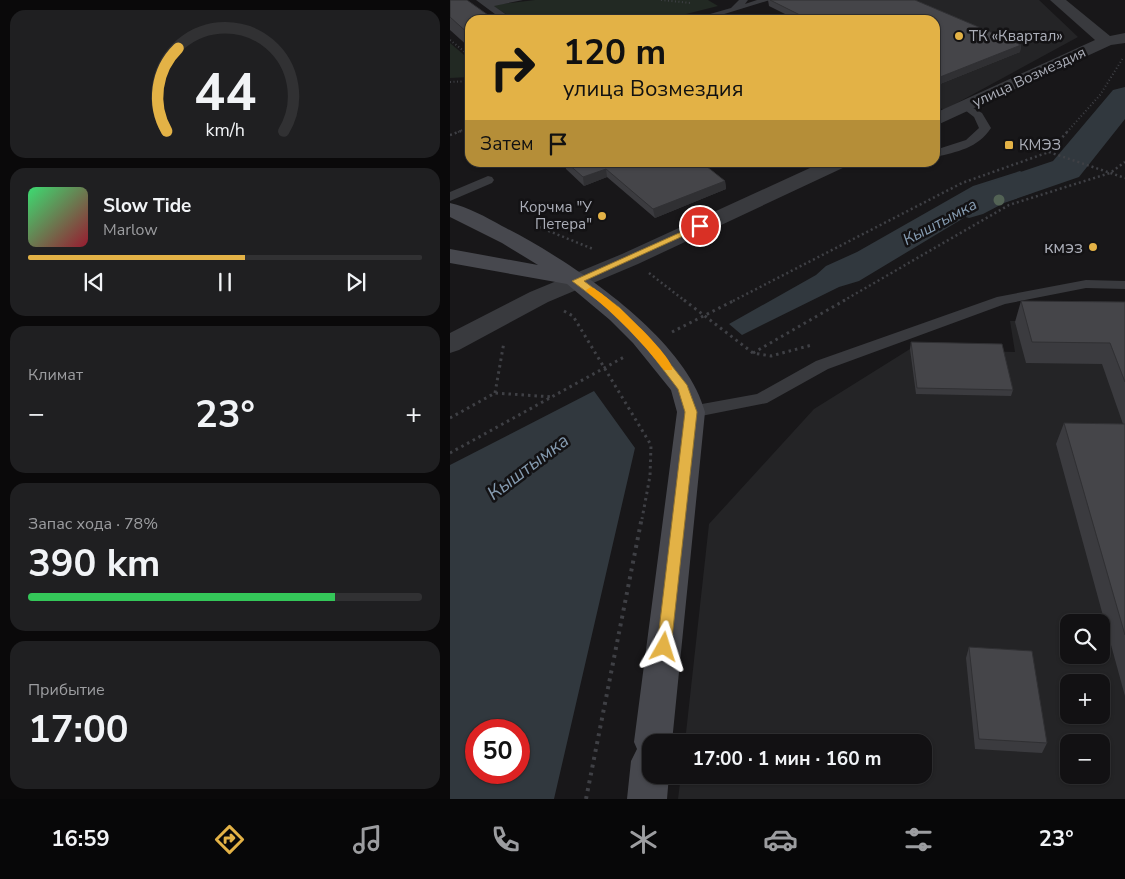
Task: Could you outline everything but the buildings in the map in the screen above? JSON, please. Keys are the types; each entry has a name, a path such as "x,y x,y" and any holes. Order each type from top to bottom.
{"main road":[{"path":"450,209 542,256 616,310 650,344 683,388 691,412 654,734"},
{"path":"450,256 574,279"},
{"path":"647,799 649,784"}],"street":[{"path":"1057,0 1093,32 1107,41"},
{"name":"улица Возмездия","path":"940,118 1107,41 1125,38"},
{"path":"450,344 574,279 630,258 829,167"}],"lane":[{"path":"483,2 519,0"},
{"path":"734,10 744,0"},
{"path":"714,15 766,0"},
{"path":"483,2 502,15"},
{"path":"940,153 966,145 983,133 985,128 978,115 966,107"},
{"path":"450,198 488,180"},
{"path":"691,412 761,399 822,364 1002,300 1086,284 1125,285"}],"path":[{"path":"450,40 465,52"},
{"path":"450,453 702,315 962,183 1049,152 1100,95 1125,52"},
{"path":"450,82 465,80"},
{"path":"450,135 465,129"},
{"path":"1026,140 1049,152 1125,178"},
{"path":"752,354 1009,205 1110,173 1125,162"},
{"path":"534,225 595,250 620,252 752,354 771,356 818,343"},
{"path":"539,297 573,316 650,445 650,476 586,799"},
{"path":"494,393 505,337"},
{"path":"450,418 494,393 553,398"}],"shaded area":[{"path":"535,0 708,0 718,6 682,15 507,15 492,5"},
{"path":"840,0 1039,0 1078,37 944,110 940,108 940,15 792,15"},
{"path":"450,43 465,56 465,77 450,78"},
{"path":"1010,321 1125,322 1125,799 678,799 680,784 932,784 932,734 686,734 709,524 814,409 910,349 1015,352"}],"water":[{"path":"1020,171 1044,186 1032,193 972,213 859,281 839,287 742,335 729,324 816,275 826,266 857,252 973,186"},
{"path":"594,391 635,448 554,799 450,799 450,465"}],"waterway":[{"name":"Кыштымка","path":"969,206 990,195 1066,169 1125,97"}],"slow traffic":[{"path":"591,290 616,310 650,344 668,367"}],"place":[{"name":"ТК «Квартал»","path":"959,36"},
{"name":"КМЭЗ","path":"1009,145"},
{"name":"Корчма \"У Петера\"","path":"602,216"},
{"name":"кмэз","path":"1093,247"}],"route":[{"path":"664,647 691,412 683,388 650,344 616,310 577,281 700,226"}]}
